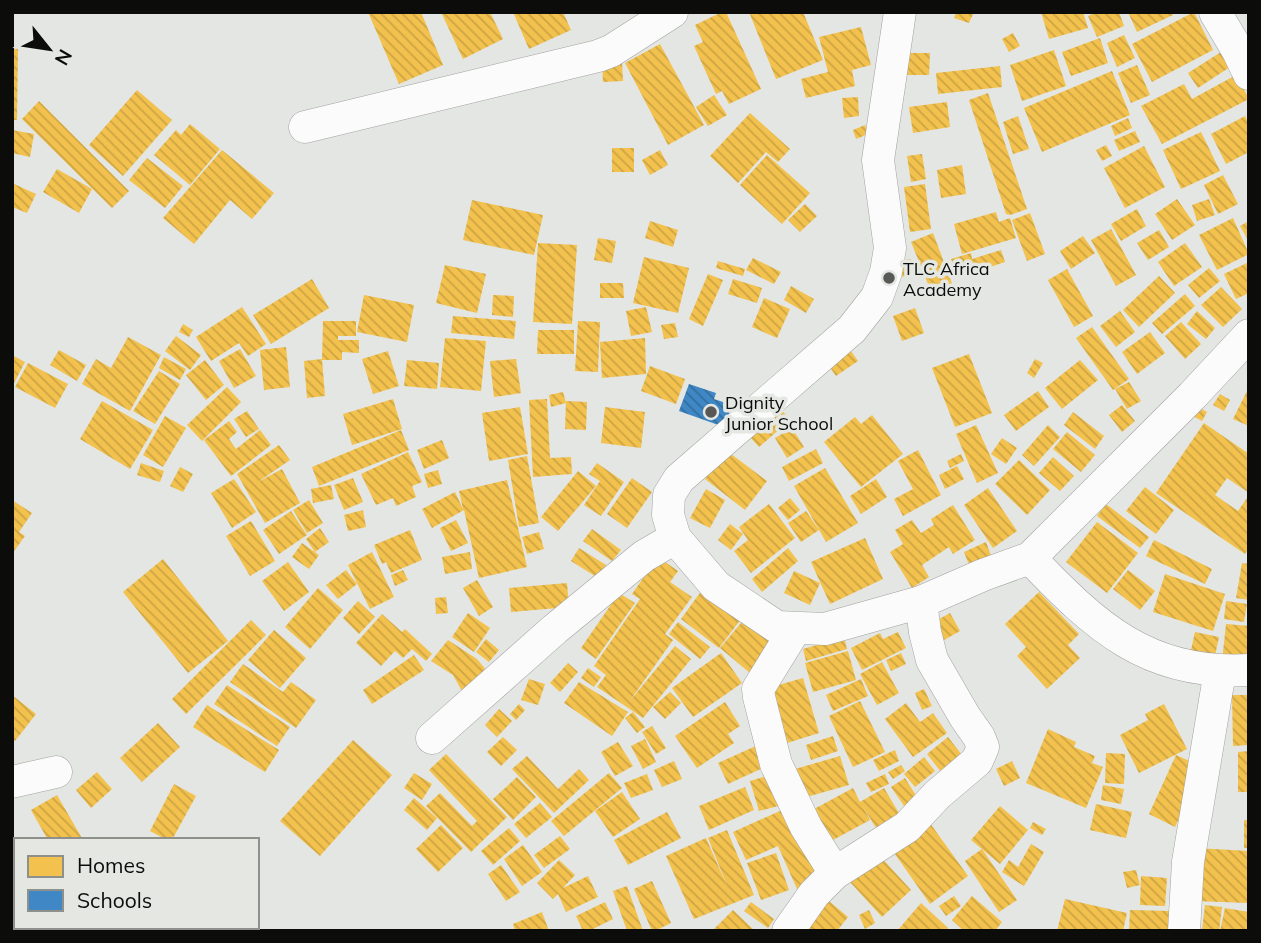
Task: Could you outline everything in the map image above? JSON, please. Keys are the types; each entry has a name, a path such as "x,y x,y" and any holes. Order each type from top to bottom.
{"street":[{"path":"305,127 598,56 611,51 672,12"},
{"path":"900,12 878,160 890,248 886,272 877,297 852,329 680,479 669,495 668,515 675,538 716,586 778,627 825,628 921,602 1030,558 1249,335"},
{"path":"1215,12 1249,74"},
{"path":"432,737 634,564 675,538"},
{"path":"1030,558 1075,605 1116,637 1181,665 1235,670 1188,862 1184,931"},
{"path":"788,931 814,894 835,873 907,827 937,795 977,761 983,747 932,660 921,602"},
{"path":"795,629 758,689 759,697 776,764 806,827 835,873"},
{"path":"12,782 56,772"}],"building: Homes":[{"path":"368,12 421,12 443,65 399,84"},
{"path":"441,12 490,12 503,39 463,59"},
{"path":"513,12 563,12 571,30 529,49"},
{"path":"726,12 761,89 729,104 722,91 716,94 694,46 703,42 695,25"},
{"path":"749,12 803,12 823,60 776,79"},
{"path":"956,12 974,12 969,23 954,18"},
{"path":"1041,12 1083,12 1088,28 1049,39"},
{"path":"1097,12 1119,12 1124,26 1097,37 1088,16"},
{"path":"1128,12 1172,12 1173,15 1137,32"},
{"path":"1194,12 1213,50 1152,82 1132,44"},
{"path":"861,27 871,65 852,70 855,86 806,98 801,79 828,72 819,37"},
{"path":"1013,33 1020,46 1009,52 1002,39"},
{"path":"1124,35 1135,58 1117,67 1107,43"},
{"path":"1100,38 1108,63 1071,76 1062,52"},
{"path":"660,44 704,125 668,145 625,63"},
{"path":"12,49 18,49 17,120 12,120"},
{"path":"1054,50 1066,86 1022,101 1010,65"},
{"path":"1221,52 1230,67 1198,88 1188,73"},
{"path":"900,53 930,53 929,75 900,75"},
{"path":"622,61 623,81 603,82 602,62"},
{"path":"1137,65 1150,95 1131,103 1118,73"},
{"path":"1000,66 1002,87 938,94 936,73"},
{"path":"1112,71 1130,115 1042,152 1024,108"},
{"path":"1236,75 1249,99 1162,144 1141,106 1184,84 1192,99"},
{"path":"137,90 172,120 123,176 89,145"},
{"path":"988,93 1027,209 1010,215 1006,214 969,100"},
{"path":"714,95 727,115 708,126 696,107"},
{"path":"858,97 859,116 844,118 842,98"},
{"path":"39,101 129,191 112,208 22,119"},
{"path":"947,102 950,127 913,133 909,107"},
{"path":"750,113 790,149 778,162 766,152 738,183 710,156"},
{"path":"1018,116 1029,149 1013,154 1003,122"},
{"path":"1245,116 1249,124 1249,152 1226,164 1211,134"},
{"path":"1128,118 1132,128 1115,136 1111,126"},
{"path":"190,124 220,149 190,185 154,155 176,130 181,135"},
{"path":"865,125 868,134 856,139 853,130"},
{"path":"12,130 34,134 30,157 12,153"},
{"path":"1135,131 1140,142 1119,151 1114,140"},
{"path":"1201,132 1220,171 1181,189 1163,150"},
{"path":"1106,145 1112,156 1102,161 1096,150"},
{"path":"1144,146 1165,187 1125,208 1104,168"},
{"path":"612,148 634,148 634,172 612,172"},
{"path":"222,150 274,193 252,219 230,200 194,244 163,218"},
{"path":"660,150 668,165 650,175 642,160"},
{"path":"922,154 926,179 911,182 907,156"},
{"path":"767,155 810,193 782,224 740,185"},
{"path":"147,158 183,186 165,208 129,180"},
{"path":"962,165 966,194 941,198 937,170"},
{"path":"57,169 92,189 79,213 43,192"},
{"path":"1223,175 1238,204 1218,214 1204,185"},
{"path":"12,183 36,194 27,213 12,207"},
{"path":"925,184 931,229 910,232 904,187"},
{"path":"1177,199 1195,225 1172,240 1155,214"},
{"path":"1209,199 1215,215 1197,221 1192,205"},
{"path":"472,200 543,215 534,255 463,240"},
{"path":"805,204 817,216 800,232 788,220"},
{"path":"1137,209 1146,226 1121,241 1111,224"},
{"path":"996,212 999,222 1010,218 1016,238 962,254 954,224"},
{"path":"1030,213 1045,254 1027,261 1012,220"},
{"path":"1233,218 1249,254 1217,270 1199,235"},
{"path":"650,221 678,230 673,247 645,238"},
{"path":"1249,221 1249,242 1240,226"},
{"path":"1111,229 1136,275 1116,286 1091,240"},
{"path":"1159,230 1169,247 1148,260 1137,243"},
{"path":"933,233 953,286 932,294 911,242"},
{"path":"1083,236 1095,253 1071,269 1060,251"},
{"path":"598,238 616,241 612,263 594,260"},
{"path":"538,243 577,245 572,324 533,322"},
{"path":"1185,243 1202,267 1174,286 1158,262"},
{"path":"1001,250 1005,262 957,278 951,259 971,253 972,259"},
{"path":"644,257 689,268 678,313 633,303"},
{"path":"753,258 781,272 774,284 746,270"},
{"path":"911,259 911,276 894,277 894,260"},
{"path":"718,261 745,269 743,276 716,268"},
{"path":"1249,262 1249,293 1236,299 1224,274"},
{"path":"445,265 486,274 477,313 436,303"},
{"path":"1209,268 1220,281 1199,298 1188,285"},
{"path":"1067,269 1093,316 1074,327 1048,280"},
{"path":"708,274 723,280 703,326 689,319"},
{"path":"1159,276 1175,293 1139,327 1123,310"},
{"path":"312,279 329,308 271,344 253,315"},
{"path":"733,279 762,288 757,303 728,294"},
{"path":"600,283 623,283 624,298 600,298"},
{"path":"791,286 814,299 806,313 784,300"},
{"path":"1221,287 1242,309 1223,327 1201,305"},
{"path":"1185,294 1195,306 1162,334 1152,323"},
{"path":"364,295 414,305 407,342 357,332"},
{"path":"493,295 514,296 513,317 492,315"},
{"path":"764,298 790,309 777,338 752,327"},
{"path":"242,307 266,344 248,356 239,343 211,361 196,337"},
{"path":"646,307 652,332 631,336 626,311"},
{"path":"915,308 924,333 902,341 893,316"},
{"path":"1120,311 1135,332 1116,347 1100,326"},
{"path":"1197,311 1215,328 1206,339 1187,324"},
{"path":"453,316 516,321 514,339 451,333"},
{"path":"323,321 356,321 356,336 338,336 338,340 359,340 359,353 342,352 342,360 322,360"},
{"path":"578,321 600,322 598,372 575,371"},
{"path":"1181,322 1201,344 1185,359 1165,336"},
{"path":"675,323 678,337 664,339 661,325"},
{"path":"183,324 193,330 189,337 179,332"},
{"path":"1092,327 1129,379 1113,390 1076,338"},
{"path":"538,330 574,330 574,354 537,354"},
{"path":"1150,332 1165,353 1137,374 1122,352"},
{"path":"176,336 201,355 190,370 165,351"},
{"path":"128,337 161,355 130,411 82,384 96,359 111,368"},
{"path":"445,338 486,341 481,391 440,387"},
{"path":"645,338 646,374 602,378 600,342"},
{"path":"286,347 290,387 264,390 260,350"},
{"path":"240,349 256,376 234,388 219,361"},
{"path":"59,350 86,365 77,381 50,365"},
{"path":"388,351 399,386 373,394 362,359"},
{"path":"851,351 858,361 836,376 829,366"},
{"path":"969,354 992,413 955,427 932,368"},
{"path":"12,355 25,362 12,387"},
{"path":"164,357 186,369 180,380 159,368"},
{"path":"322,359 325,396 307,398 304,361"},
{"path":"516,359 521,393 494,397 490,361"},
{"path":"1035,359 1043,363 1034,378 1027,373"},
{"path":"205,360 224,385 206,400 186,375"},
{"path":"407,360 439,363 437,389 404,386"},
{"path":"1080,360 1098,380 1062,409 1045,388"},
{"path":"28,363 68,384 55,408 15,387"},
{"path":"650,366 685,379 676,404 641,391"},
{"path":"159,371 180,384 155,424 133,411"},
{"path":"1129,382 1141,401 1127,409 1115,389"},
{"path":"227,387 241,402 202,441 187,425"},
{"path":"1249,387 1249,426 1233,419"},
{"path":"1038,391 1049,407 1016,431 1004,415"},
{"path":"563,392 566,403 551,407 549,395"},
{"path":"1220,394 1230,400 1224,411 1213,405"},
{"path":"393,399 402,429 352,445 343,414"},
{"path":"547,399 550,458 571,457 572,474 533,477 529,400"},
{"path":"102,401 153,430 130,469 80,439"},
{"path":"566,401 587,402 586,430 565,429"},
{"path":"1122,405 1135,421 1122,432 1109,415"},
{"path":"1196,406 1207,412 1202,421 1191,415"},
{"path":"520,407 528,454 489,461 482,413"},
{"path":"605,407 645,412 641,448 601,443"},
{"path":"781,409 790,420 759,447 749,436"},
{"path":"247,411 259,429 246,437 234,419"},
{"path":"1073,412 1104,436 1095,449 1064,425"},
{"path":"872,415 903,454 861,487 824,442 855,417 861,424"},
{"path":"165,416 186,428 163,467 143,455"},
{"path":"229,421 237,432 229,439 236,449 260,430 271,445 231,476 204,440"},
{"path":"1204,423 1249,454 1249,493 1227,478 1215,495 1238,511 1249,495 1249,548 1245,554 1156,493"},
{"path":"976,425 998,473 977,483 956,434"},
{"path":"1048,425 1060,437 1034,466 1022,455"},
{"path":"792,428 804,447 787,458 775,438"},
{"path":"401,430 409,450 319,486 312,467"},
{"path":"1067,432 1095,455 1081,472 1053,449"},
{"path":"1002,438 1017,448 1006,464 991,454"},
{"path":"442,440 449,458 424,469 417,450"},
{"path":"279,445 290,460 258,482 282,469 300,503 265,523 237,474"},
{"path":"816,449 823,463 789,481 782,467"},
{"path":"918,450 941,495 903,516 894,499 913,489 898,461"},
{"path":"727,451 767,481 745,510 705,479"},
{"path":"408,452 422,482 412,486 416,497 396,506 393,498 376,505 361,474"},
{"path":"961,454 964,461 950,468 947,461"},
{"path":"527,456 539,523 519,527 508,460"},
{"path":"1053,457 1074,476 1060,491 1039,473"},
{"path":"1019,460 1050,490 1027,515 995,484"},
{"path":"141,463 164,471 160,482 137,475"},
{"path":"597,463 624,482 601,516 584,505 600,481 589,474"},
{"path":"957,466 964,479 945,489 939,475"},
{"path":"180,467 193,474 183,492 170,486"},
{"path":"825,468 858,523 826,542 794,486"},
{"path":"438,470 442,484 428,488 424,474"},
{"path":"578,471 596,486 558,531 541,517"},
{"path":"353,478 363,502 344,510 334,485"},
{"path":"632,478 652,492 627,528 607,514"},
{"path":"234,479 256,512 232,528 211,493"},
{"path":"876,479 887,497 861,514 850,496"},
{"path":"507,480 527,567 479,578 464,510 432,528 422,509 455,492 463,509 459,491"},
{"path":"331,485 334,499 313,503 311,489"},
{"path":"1145,487 1174,510 1156,534 1126,511"},
{"path":"988,488 1017,531 993,548 964,505"},
{"path":"706,489 725,500 710,528 690,518"},
{"path":"790,498 800,510 788,520 778,508"},
{"path":"12,500 32,513 19,532 25,536 12,554"},
{"path":"309,500 323,523 307,533 293,510"},
{"path":"769,504 795,538 751,573 734,551 748,540 739,527"},
{"path":"1106,504 1149,537 1140,548 1097,516"},
{"path":"953,505 975,540 953,554 949,547 922,565 929,577 912,588 890,552 903,544 895,530 912,520 921,533 934,525 931,519"},
{"path":"363,510 366,527 348,531 344,515"},
{"path":"291,511 307,535 279,554 263,530"},
{"path":"806,511 819,530 801,542 788,523"},
{"path":"456,520 468,543 451,551 440,528"},
{"path":"251,521 275,561 250,576 226,536"},
{"path":"1097,522 1138,553 1107,593 1066,562"},
{"path":"730,524 743,534 731,550 718,540"},
{"path":"320,528 329,542 315,552 306,539"},
{"path":"592,529 621,550 612,561 583,541"},
{"path":"410,530 422,560 391,573 386,562 382,564 374,545"},
{"path":"539,532 544,549 527,554 522,537"},
{"path":"865,538 883,579 830,604 811,562"},
{"path":"1154,540 1212,569 1205,584 1146,556"},
{"path":"986,542 993,561 971,570 964,552"},
{"path":"302,543 319,555 309,569 292,557"},
{"path":"579,548 606,565 598,578 571,561"},
{"path":"788,548 798,561 762,592 752,579"},
{"path":"372,552 394,597 370,609 348,565"},
{"path":"470,552 472,569 445,574 442,557"},
{"path":"658,557 678,571 670,582 692,597 665,634 673,640 629,702 675,646 691,659 643,718 597,687 606,675 594,666 640,599 632,594"},
{"path":"163,559 228,641 188,673 123,592"},
{"path":"288,562 309,592 284,611 262,581"},
{"path":"1242,563 1249,564 1249,600 1236,598"},
{"path":"346,570 357,584 338,599 326,585"},
{"path":"403,570 408,580 395,586 391,575"},
{"path":"1128,570 1155,591 1140,610 1113,589"},
{"path":"794,571 820,583 810,605 784,593"},
{"path":"1165,574 1225,594 1213,631 1153,612"},
{"path":"477,580 493,607 479,616 463,588"},
{"path":"567,583 569,607 511,612 509,588"},
{"path":"318,588 343,610 310,649 285,627"},
{"path":"702,590 741,619 719,648 681,619"},
{"path":"1039,592 1079,634 1068,645 1080,658 1047,689 1017,656 1026,647 1005,624"},
{"path":"619,593 635,603 596,659 581,648"},
{"path":"446,597 448,613 436,614 435,598"},
{"path":"358,601 375,617 359,634 343,618"},
{"path":"1226,601 1247,604 1244,622 1224,619"},
{"path":"468,613 490,628 474,652 452,637"},
{"path":"950,613 960,631 937,644 927,626"},
{"path":"382,614 402,632 405,629 432,654 426,661 412,649 403,658 395,651 381,666 356,643"},
{"path":"746,617 782,648 756,678 720,648"},
{"path":"251,620 266,635 186,714 172,699"},
{"path":"678,622 710,647 700,659 669,634"},
{"path":"1226,624 1249,626 1249,664 1222,661"},
{"path":"274,630 306,658 280,688 248,660"},
{"path":"898,632 906,648 862,670 851,648 880,633 883,639"},
{"path":"1195,632 1219,637 1213,665 1189,659"},
{"path":"844,637 847,649 806,661 803,649"},
{"path":"486,639 499,650 489,662 476,652"},
{"path":"448,640 477,659 492,677 467,700 453,675 431,661"},
{"path":"848,651 856,680 813,692 805,663"},
{"path":"721,653 742,683 693,717 672,688"},
{"path":"901,653 906,664 891,671 886,660"},
{"path":"414,655 424,670 372,704 363,690"},
{"path":"882,662 899,693 877,705 860,674"},
{"path":"568,663 578,672 560,692 550,683"},
{"path":"243,664 283,692 291,682 316,700 296,728 230,682"},
{"path":"588,668 601,677 594,687 581,678"},
{"path":"803,678 819,733 784,744 768,688"},
{"path":"529,679 545,684 538,705 521,700"},
{"path":"861,679 868,696 833,711 826,695"},
{"path":"579,682 628,712 612,736 564,703"},
{"path":"227,685 290,727 277,746 214,704"},
{"path":"924,689 932,706 922,710 915,693"},
{"path":"670,692 681,703 665,719 653,707"},
{"path":"12,695 36,714 15,741 12,739"},
{"path":"1232,695 1249,695 1249,745 1233,746"},
{"path":"860,701 885,752 853,767 829,716"},
{"path":"725,702 740,726 728,734 734,743 697,768 675,736"},
{"path":"906,703 920,722 933,713 947,733 913,757 885,719"},
{"path":"519,704 525,710 516,720 510,714"},
{"path":"1164,704 1187,749 1139,773 1120,735 1148,720 1145,714"},
{"path":"207,705 279,750 265,772 193,727"},
{"path":"499,709 512,721 497,737 485,725"},
{"path":"633,712 645,727 637,733 625,718"},
{"path":"158,723 180,747 142,782 120,758"},
{"path":"652,726 666,748 656,754 642,732"},
{"path":"1048,729 1076,742 1074,747 1095,756 1092,763 1103,767 1086,808 1026,783"},
{"path":"833,736 838,751 811,760 806,745"},
{"path":"503,737 517,750 501,766 487,752"},
{"path":"948,737 962,755 941,772 927,754"},
{"path":"645,739 656,762 643,769 631,746"},
{"path":"353,740 392,775 320,856 280,821"},
{"path":"618,742 633,766 615,776 601,752"},
{"path":"758,745 767,766 728,784 718,763"},
{"path":"895,750 899,761 879,771 873,760"},
{"path":"1249,751 1249,792 1238,792 1238,752"},
{"path":"1106,753 1125,754 1124,784 1105,783"},
{"path":"446,754 507,817 471,852 426,806 440,793 472,826 477,821 429,770"},
{"path":"1176,755 1203,767 1175,827 1149,814"},
{"path":"527,756 558,789 579,769 589,780 554,813 512,769"},
{"path":"840,756 849,785 803,798 795,769"},
{"path":"924,757 935,771 915,787 904,774"},
{"path":"674,761 682,779 662,787 654,770"},
{"path":"1012,761 1020,778 1004,786 996,769"},
{"path":"901,765 905,771 893,779 888,772"},
{"path":"97,772 112,789 91,808 76,790"},
{"path":"414,773 432,784 422,800 404,788"},
{"path":"609,773 622,788 564,836 551,821"},
{"path":"777,773 786,804 759,811 750,781"},
{"path":"647,774 653,790 631,798 624,783"},
{"path":"885,774 889,784 871,792 866,783"},
{"path":"517,777 536,797 513,820 493,799"},
{"path":"905,778 922,805 909,813 891,787"},
{"path":"174,784 196,796 173,838 163,838 150,831"},
{"path":"1103,785 1124,789 1121,804 1101,800"},
{"path":"745,787 754,810 709,830 699,806"},
{"path":"853,788 860,802 884,788 906,825 883,839 863,807 870,820 820,847 803,815"},
{"path":"622,792 640,819 613,837 595,811"},
{"path":"57,795 82,838 47,838 31,810"},
{"path":"414,798 437,818 427,830 404,810"},
{"path":"540,803 552,817 526,838 514,824"},
{"path":"1096,804 1132,812 1126,838 1090,830"},
{"path":"791,806 822,878 797,889 778,846 746,860 733,832"},
{"path":"1000,806 1028,830 1000,864 971,840"},
{"path":"667,812 681,838 628,865 614,840"},
{"path":"927,819 968,876 930,904 890,847"},
{"path":"1244,820 1249,820 1249,848 1244,848"},
{"path":"1033,822 1046,829 1042,835 1030,828"},
{"path":"441,825 463,848 438,872 416,849"},
{"path":"509,828 520,841 493,865 481,851"},
{"path":"727,830 754,895 694,919 666,856 706,838 728,888 708,838"},
{"path":"560,836 570,849 544,868 534,855"},
{"path":"1031,844 1044,852 1024,886 1002,872 1009,860 1018,867"},
{"path":"523,845 542,872 522,886 504,859"},
{"path":"1196,848 1249,851 1249,903 1193,901"},
{"path":"982,849 1017,900 999,912 965,861"},
{"path":"776,853 789,890 761,900 747,863"},
{"path":"879,855 911,890 882,917 850,882"},
{"path":"559,860 575,875 563,888 588,876 598,897 566,912 558,894 553,899 537,883"},
{"path":"501,865 520,892 506,901 488,874"},
{"path":"1136,870 1140,885 1127,888 1123,872"},
{"path":"1141,876 1167,878 1165,906 1140,905"},
{"path":"652,881 671,923 655,931 652,931 634,889"},
{"path":"14,886 12,922 12,887"},
{"path":"627,886 643,931 627,931 613,891"},
{"path":"954,896 961,906 946,916 939,906"},
{"path":"972,896 1002,922 995,931 964,931 952,920"},
{"path":"1065,899 1127,913 1123,931 1057,931"},
{"path":"829,901 848,917 837,931 804,931"},
{"path":"605,902 613,919 589,931 583,931 576,916"},
{"path":"751,902 774,919 768,928 744,911"},
{"path":"921,903 948,928 946,931 897,931"},
{"path":"1205,905 1222,907 1219,931 1202,930"},
{"path":"1225,908 1249,912 1249,931 1220,931"},
{"path":"733,910 755,931 712,931"},
{"path":"869,910 875,923 865,929 859,915"},
{"path":"1130,910 1172,911 1171,931 1129,931"},
{"path":"542,912 549,931 515,931 513,924"}],"building: Schools":[{"path":"689,384 716,393 714,399 732,405 724,427 679,411"}],"place":[{"name":"TLC Africa Academy","path":"889,278"},
{"name":"Dignity Junior School","path":"711,412"}]}
